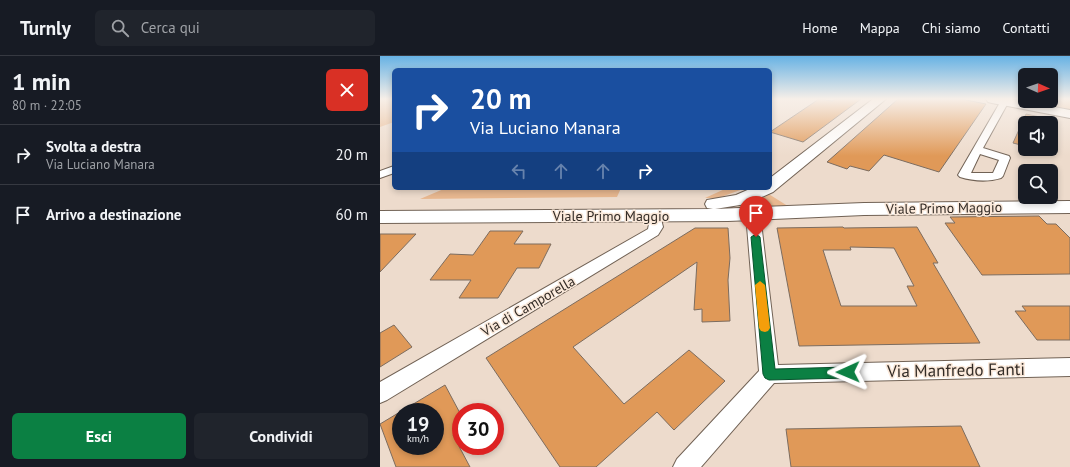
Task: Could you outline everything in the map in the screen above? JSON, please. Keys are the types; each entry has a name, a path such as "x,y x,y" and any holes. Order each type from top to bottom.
{"main road":[{"name":"Viale Primo Maggio","path":"842,210 802,205 786,200 773,188 857,118"},
{"name":"Viale Primo Maggio","path":"380,207 717,204 740,200 768,190"},
{"name":"Viale Primo Maggio","path":"380,217 641,216 753,214 842,210 1070,207"}],"street":[{"path":"977,150 995,118"},
{"path":"380,175 392,171"},
{"path":"685,467 769,374 753,214"},
{"name":"Via di Camporella","path":"380,393 653,232 656,227 656,222 641,216"},
{"name":"Via Manfredo Fanti","path":"769,374 1070,367"}],"shaded area":[{"path":"380,118 392,118 392,123 380,127"},
{"path":"441,190 620,190 617,197 420,199"},
{"path":"723,190 740,190 718,198 705,198"},
{"path":"765,193 791,208 732,210 733,208 750,203"}],"building":[{"path":"791,118 835,118 803,142 772,133 772,131"},
{"path":"876,118 976,118 939,172 884,155 869,171 850,166 847,169 827,162"},
{"path":"1018,132 1018,144 1013,143"},
{"path":"1039,216 1047,224 1056,224 1070,238 1070,274 982,275 945,223 955,223 950,217"},
{"path":"917,227 938,263 933,263 980,343 799,346 777,228","holes":["850,247 894,248 914,286 907,286 917,306 841,306 823,250 851,250"]},
{"path":"695,228 728,228 730,258 728,280 730,321 702,322 702,309 694,310 697,262 573,347 624,404 689,350 725,381 674,430 657,412 596,467 560,467 486,358"},
{"path":"490,231 523,231 514,244 551,244 539,268 517,268 498,298 459,298 471,280 430,280 450,254 473,255"},
{"path":"380,234 416,234 380,272"},
{"path":"1022,306 1070,306 1070,340 1037,340 1015,311 1026,311"},
{"path":"394,325 412,347 380,367 380,333"},
{"path":"445,385 455,403 452,403 452,455 464,455 470,467 396,467 380,424 392,417 392,455 444,455 444,403 415,403"},
{"path":"961,426 980,467 791,467 786,429"}],"slow traffic":[{"path":"760,285 765,328"}],"route":[{"path":"756,237 769,374 848,372"}]}
